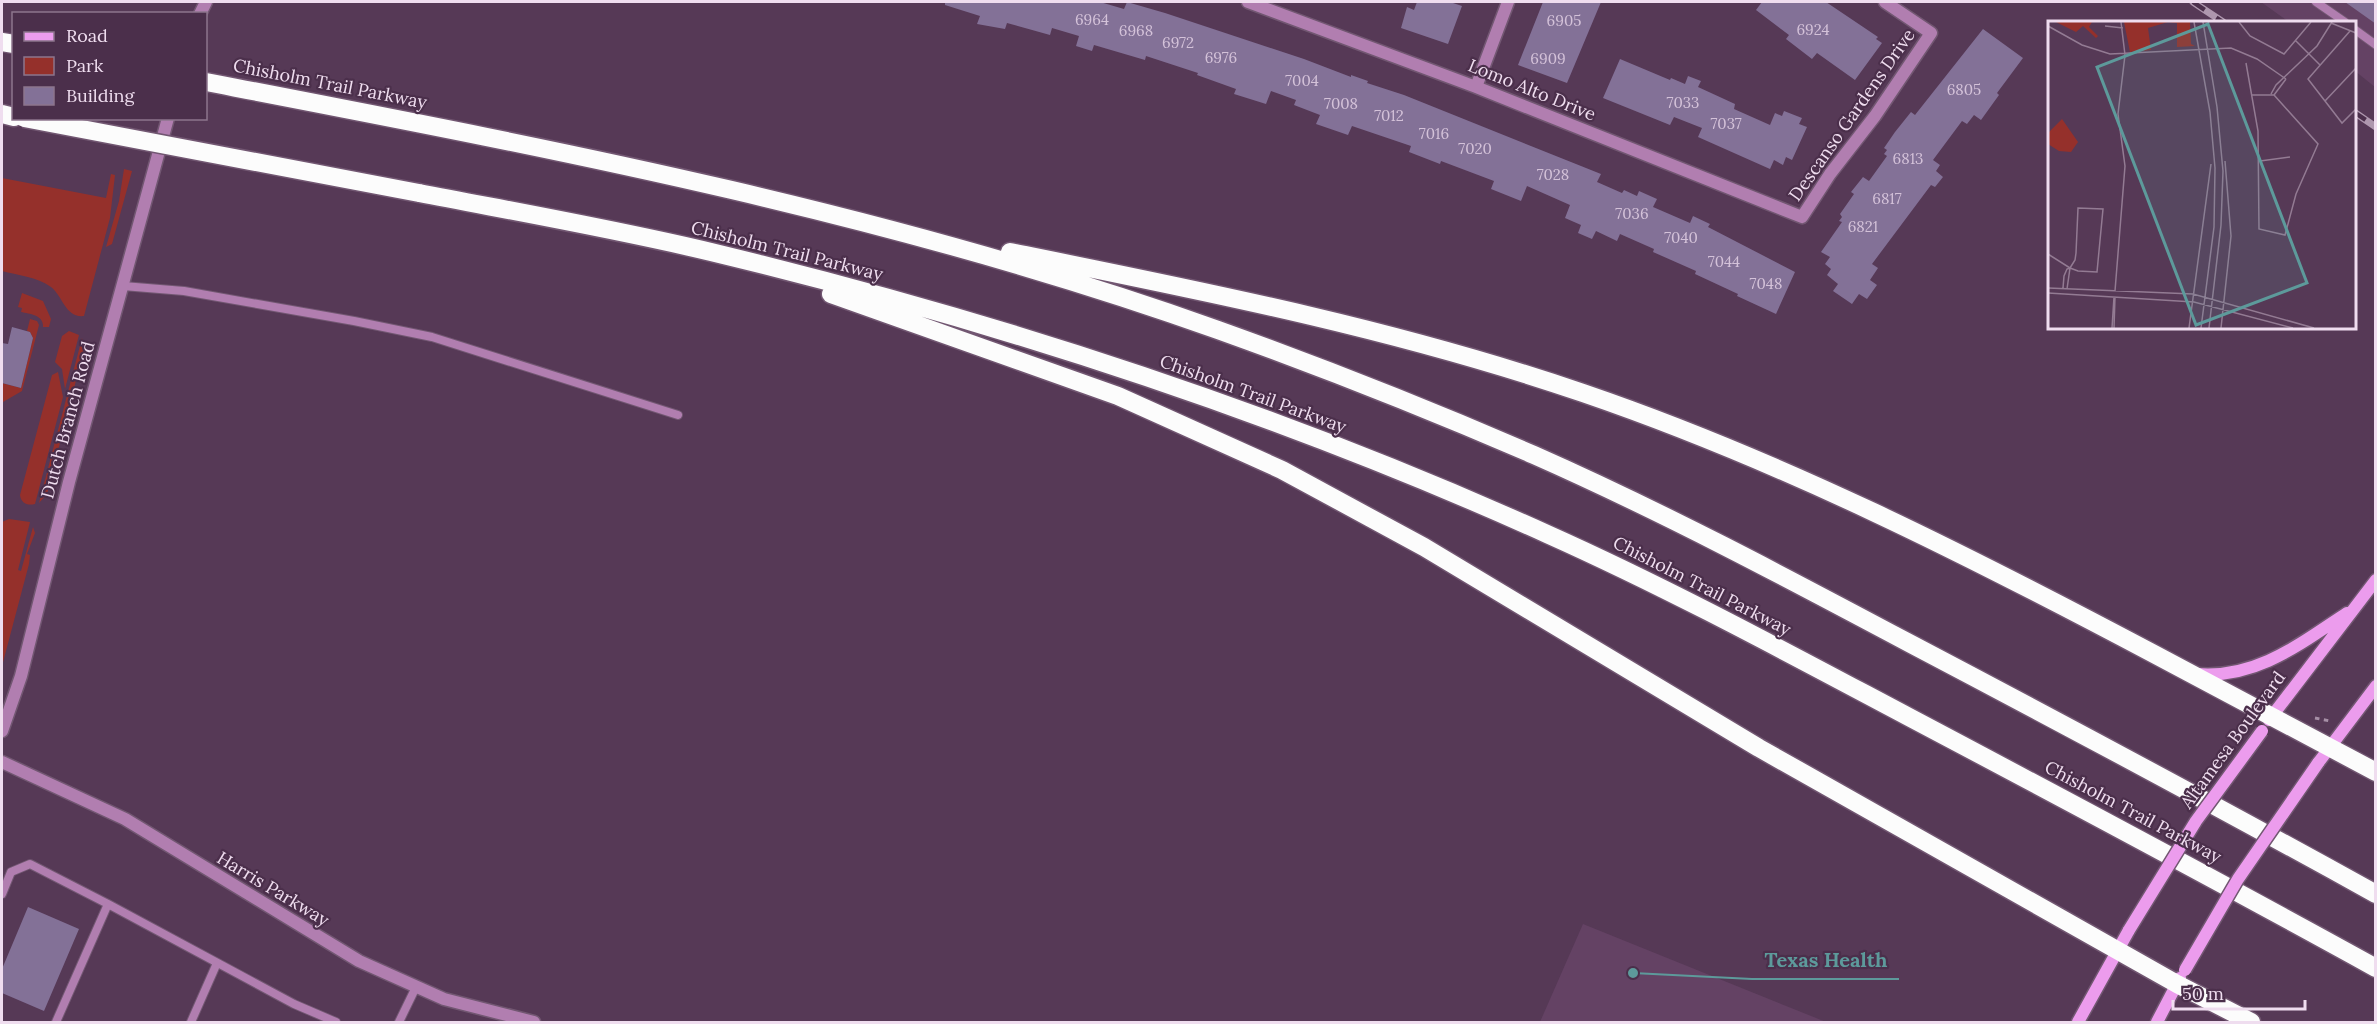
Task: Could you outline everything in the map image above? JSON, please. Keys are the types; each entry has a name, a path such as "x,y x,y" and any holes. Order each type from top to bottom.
{"highway":[{"name":"Chisholm Trail Parkway","path":"207,82 422,123 690,179 885,226 1088,286 1210,328 1407,403 1535,456 1650,509 2036,709 2376,894"},
{"name":"Chisholm Trail Parkway","path":"34,120 591,226 707,251 909,304 1122,369 1291,429 1495,511 1642,578 1743,628 2376,968"},
{"path":"885,226 1243,299 1399,338 1582,393 1803,478 1999,572 2189,673 2267,724 2330,747 2376,772"},
{"path":"707,251 1039,366 1118,396 1282,470 1392,528 1759,748 2117,950 2181,977 2251,1023"}],"main road":[{"name":"Altamesa Boulevard","path":"2078,1023 2117,950 2196,822 2376,580"},
{"path":"2189,673 2233,674 2251,669 2287,650 2355,607"},
{"path":"2157,1023 2238,879 2330,747 2376,686"}],"street":[{"name":"Lomo Alto Drive","path":"1251,2 1476,87 1802,217"},
{"path":"1476,87 1508,2"},
{"name":"Descanso Gardens Drive","path":"1802,217 1931,33 1885,2"},
{"name":"Dutch Branch Road","path":"2,731 21,676 69,482 167,120"},
{"name":"Harris Parkway","path":"2,762 125,819 359,961 444,999 534,1023"}],"lane":[{"path":"2316,2 2344,21"},
{"path":"2356,30 2376,45"},
{"path":"123,286 184,291 432,337 678,415"},
{"path":"2,894 11,872 30,864 294,1004 336,1023"},
{"path":"56,1023 108,904"},
{"path":"191,1023 217,963"},
{"path":"399,1023 416,987"}],"shaded area":[{"path":"2261,2 2375,2 2375,87 2356,72 2356,21 2288,21"},
{"path":"1583,924 1826,1022 1540,1022"}],"green space":[{"path":"124,169 132,171 112,244 106,247 119,201"},
{"path":"111,174 115,175 110,218 84,316 78,316 68,310 51,287 33,279 2,271 2,178 106,198"},
{"path":"22,293 43,301 51,319 49,327 43,327 43,323 36,316 21,312 22,308 18,307"},
{"path":"30,319 37,321 39,325 22,391 2,402 2,383 21,388 33,338 27,331"},
{"path":"69,331 79,335 65,389 62,369 55,362 62,336"},
{"path":"82,338 84,349 47,494 39,503"},
{"path":"58,372 63,397 35,504 27,504 23,502 20,495 52,375"},
{"path":"9,519 30,522 18,570 21,571 33,527 35,533 27,554 30,555 29,564 2,666 2,522"}],"building":[{"path":"945,2 1100,2 1124,9 1127,2 1165,13 1368,81 1367,83 1404,95 1601,174 1597,182 1622,193 1624,190 1637,196 1639,191 1657,199 1653,207 1690,223 1693,216 1710,224 1708,227 1795,272 1776,314 1695,274 1696,271 1653,252 1654,249 1620,234 1617,241 1596,231 1592,239 1578,233 1581,225 1565,218 1570,205 1527,186 1521,201 1491,189 1494,181 1441,161 1440,164 1409,152 1411,146 1352,126 1348,135 1316,124 1320,115 1294,105 1296,100 1271,91 1266,104 1234,94 1236,89 1197,75 1198,73 1146,56 1145,60 1094,45 1092,51 1076,46 1079,36 1052,28 1050,35 1007,23 1005,29 977,24 980,16 945,5"},
{"path":"1417,2 1450,2 1462,6 1448,44 1401,28 1407,7 1414,10"},
{"path":"1543,2 1601,2 1567,83 1518,65"},
{"path":"1762,2 1826,2 1878,37 1876,39 1882,43 1855,80 1817,53 1812,59 1786,39 1789,35 1756,10"},
{"path":"2345,2 2376,2 2376,24"},
{"path":"1983,29 2023,58 1997,93 1999,95 1981,120 1974,115 1967,124 1962,121 1933,160 1940,165 1936,171 1943,177 1935,187 1931,185 1872,264 1878,268 1870,280 1877,285 1867,299 1859,294 1852,304 1833,291 1838,284 1827,275 1831,269 1825,264 1830,257 1821,252 1842,222 1839,221 1842,217 1840,214 1854,194 1851,192 1863,177 1869,181 1887,156 1884,154 1887,150 1884,148 1895,132 1911,112 1915,115"},
{"path":"1620,59 1670,80 1671,78 1685,84 1688,76 1701,81 1698,87 1735,104 1734,109 1770,125 1775,113 1782,116 1784,111 1802,118 1799,124 1807,127 1792,160 1786,157 1783,165 1774,160 1770,169 1698,137 1702,128 1674,117 1670,125 1603,98"},
{"path":"12,327 30,332 33,338 21,388 2,383 2,343 8,344"},
{"path":"28,907 79,929 44,1011 2,993 2,969"}],"railway":[{"path":"2193,2 2222,21"},
{"path":"2356,113 2376,127"}],"place":[{"name":"Texas Health","path":"1633,973"}]}
